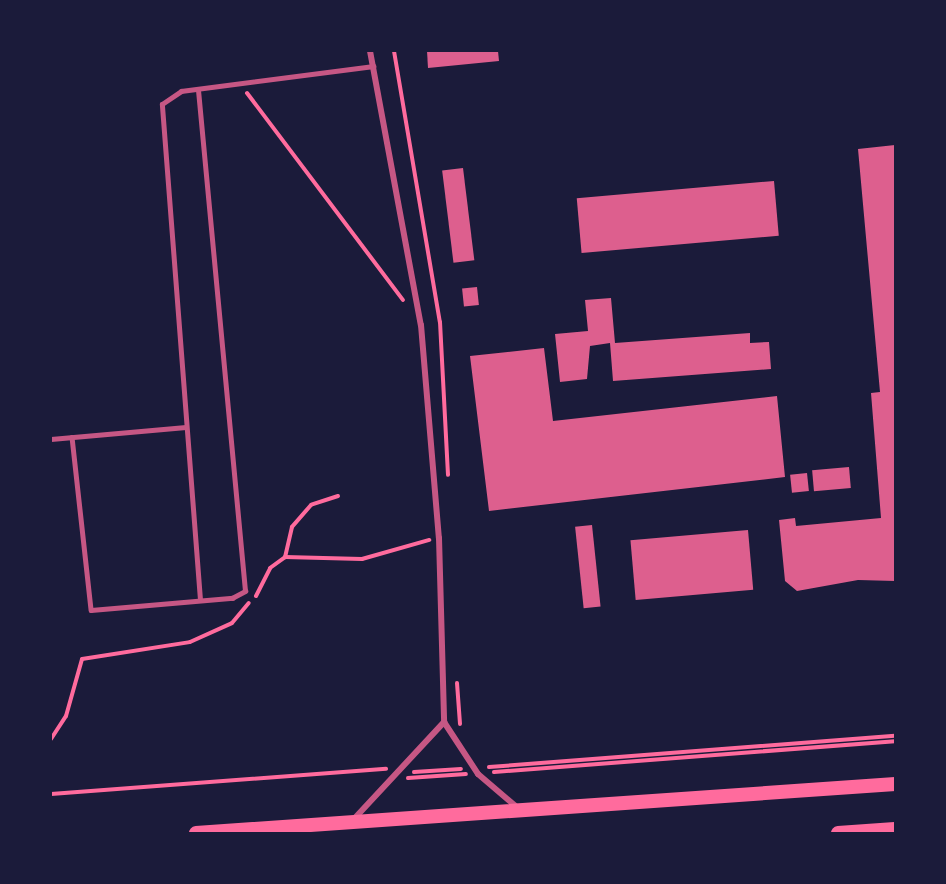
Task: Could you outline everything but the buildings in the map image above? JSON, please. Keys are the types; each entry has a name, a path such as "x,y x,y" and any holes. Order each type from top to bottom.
{"main road":[{"path":"196,833 895,784"},
{"path":"838,833 895,829"}],"street":[{"path":"370,51 421,325 439,538 444,722 478,774 519,809"},
{"path":"352,821 444,722"}],"lane":[{"path":"200,600 184,427 160,112 167,97 198,90 373,66"},
{"path":"72,437 91,610 240,595 247,584 198,90"},
{"path":"51,439 184,427"}],"path":[{"path":"240,84 421,325"},
{"path":"285,557 292,526 311,505 338,495"},
{"path":"51,739 66,716 82,659 190,642 232,623 264,586 270,568 285,557 362,559 439,538"},
{"path":"374,776 478,774 895,741"}]}
